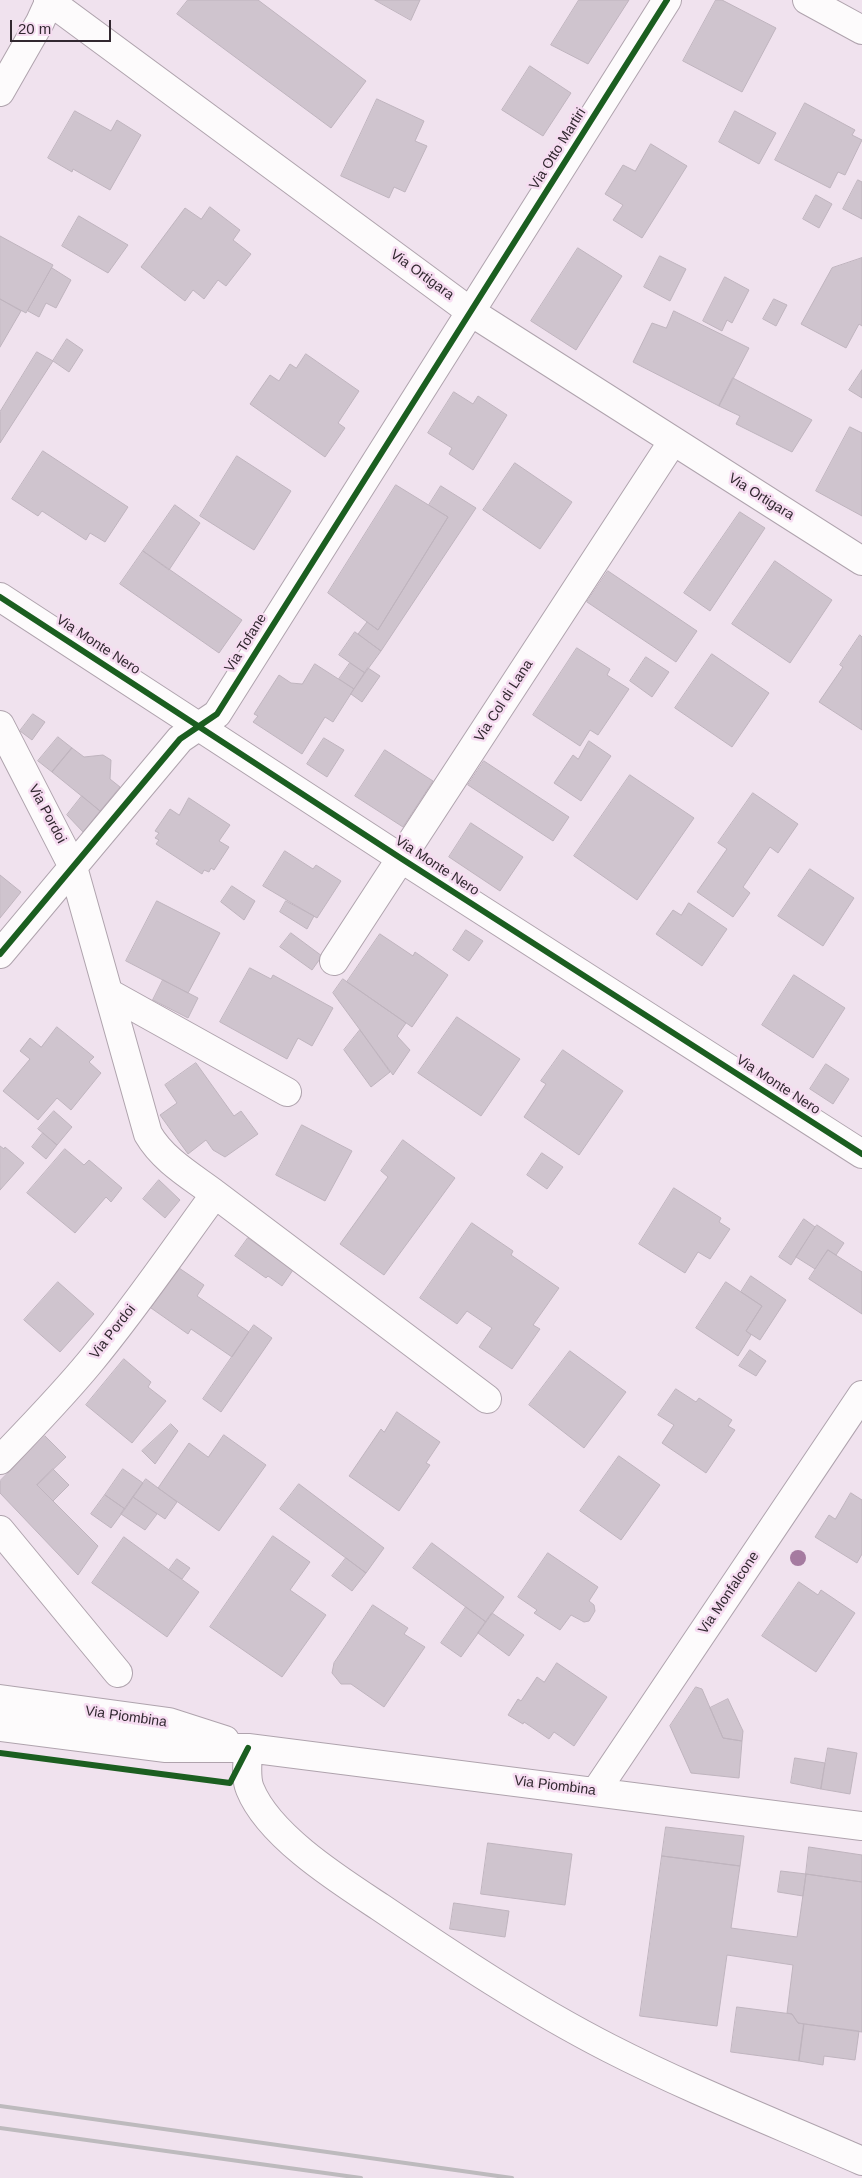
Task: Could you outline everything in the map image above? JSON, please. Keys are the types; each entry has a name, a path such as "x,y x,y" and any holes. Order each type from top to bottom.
{"street":[{"name":"Via Ortigara","path":"49,0 471,312 862,561"},
{"path":"0,92 40,22 49,0"},
{"name":"Via Otto Martiri","path":"471,312 667,0"},
{"path":"807,0 862,30"},
{"name":"Via Tofane","path":"0,954 180,739 217,714 471,312"},
{"name":"Via Col di Lana","path":"334,961 673,441"},
{"name":"Via Monte Nero","path":"0,597 402,859 862,1154"},
{"name":"Via Pordoi","path":"0,725 73,866 148,1134 154,1144 168,1158 215,1194 487,1399"},
{"path":"109,993 287,1092"},
{"name":"Via Pordoi","path":"0,1460 91,1361 120,1325 215,1194"},
{"name":"Via Monfalcone","path":"596,1791 862,1395"},
{"path":"0,1530 118,1673"},
{"name":"Via Piombina","path":"0,1699 169,1722 248,1748"},
{"name":"Via Piombina","path":"0,1727 166,1748 248,1748 862,1826"},
{"path":"248,1748 247,1772 249,1787 262,1810 296,1845 347,1885 508,1991 607,2047 862,2161"}],"building":[{"path":"188,0 258,0 366,81 331,128 177,14"},
{"path":"375,0 420,0 411,20"},
{"path":"579,0 629,0 588,64 551,45"},
{"path":"716,0 722,0 776,28 742,92 683,61"},
{"path":"530,66 571,93 543,136 502,110"},
{"path":"377,99 424,121 415,141 427,146 405,192 394,187 389,198 341,176"},
{"path":"805,103 855,130 852,135 862,140 845,175 838,172 830,188 775,160"},
{"path":"75,111 111,131 117,120 141,135 110,190 73,169 72,172 48,158"},
{"path":"735,111 776,133 759,164 719,142"},
{"path":"651,144 687,166 642,238 613,220 623,205 605,194 623,165 635,171"},
{"path":"858,180 862,182 862,219 843,209"},
{"path":"816,195 832,204 819,228 803,219"},
{"path":"210,207 240,230 233,240 251,254 226,286 218,280 204,299 193,290 185,301 141,267 185,208 201,219"},
{"path":"79,216 128,245 108,273 62,246"},
{"path":"0,236 53,265 26,313 0,299"},
{"path":"578,248 622,276 576,350 531,321"},
{"path":"660,256 686,269 670,301 644,287"},
{"path":"862,258 862,326 859,324 846,348 801,324 832,268"},
{"path":"52,268 71,280 56,308 46,303 39,317 28,311"},
{"path":"725,277 749,290 732,323 727,320 722,331 703,321"},
{"path":"0,299 21,311 0,347"},
{"path":"774,299 787,305 776,326 763,319"},
{"path":"674,311 749,348 719,406 633,362 652,323 666,328"},
{"path":"67,339 83,350 69,372 53,361"},
{"path":"37,352 53,361 0,443 0,412"},
{"path":"306,354 359,391 338,423 345,428 325,457 250,404 270,375 279,381 290,364 296,368"},
{"path":"862,370 862,398 849,390"},
{"path":"733,378 812,420 792,452 736,424 740,416 719,406"},
{"path":"454,392 473,404 478,396 507,415 473,470 449,454 452,448 428,433"},
{"path":"850,427 862,433 862,516 816,491"},
{"path":"43,451 128,507 105,542 90,533 86,540 42,511 38,516 12,499"},
{"path":"237,456 291,491 254,550 200,516"},
{"path":"515,463 572,502 540,549 483,510"},
{"path":"396,485 448,517 378,630 328,593"},
{"path":"441,486 476,508 381,651 358,634 367,622 378,630 448,517 429,505"},
{"path":"175,505 200,523 169,570 143,551"},
{"path":"740,512 765,528 710,611 684,593"},
{"path":"143,551 242,620 219,653 120,584"},
{"path":"775,561 832,600 790,663 732,624"},
{"path":"608,571 697,631 676,662 587,602"},
{"path":"355,632 381,651 365,673 339,655"},
{"path":"860,635 862,637 862,730 819,702 843,667 840,665"},
{"path":"577,648 610,669 607,675 629,689 598,735 590,730 580,746 533,715"},
{"path":"712,654 769,693 732,747 675,708"},
{"path":"646,657 669,672 652,697 630,681"},
{"path":"350,663 365,673 354,689 339,679"},
{"path":"315,664 354,689 333,722 325,717 302,754 253,722 258,716 254,714 279,675 291,683 302,684"},
{"path":"368,668 380,676 362,702 351,694"},
{"path":"33,714 45,722 32,740 20,731"},
{"path":"58,737 72,748 52,772 38,761"},
{"path":"324,738 344,750 327,777 307,764"},
{"path":"589,741 611,756 581,801 554,783 573,755 578,759"},
{"path":"72,748 84,757 103,755 111,760 110,779 120,787 100,811 52,772"},
{"path":"385,750 433,781 403,827 355,796"},
{"path":"484,761 569,817 553,841 468,785"},
{"path":"630,775 694,818 637,900 574,856"},
{"path":"753,793 798,824 778,853 770,847 743,887 750,893 733,917 697,892 727,849 718,843"},
{"path":"82,796 100,811 83,832 67,815"},
{"path":"189,798 230,825 219,841 229,847 214,870 211,868 209,872 204,870 202,874 156,844 159,840 155,838 159,833 155,831 170,809 179,815"},
{"path":"471,823 523,857 500,891 449,857"},
{"path":"285,851 313,869 316,865 341,881 317,918 263,886"},
{"path":"810,869 854,898 823,946 778,916"},
{"path":"0,875 21,892 0,918"},
{"path":"232,886 255,901 244,920 221,902"},
{"path":"157,901 220,933 188,993 126,961"},
{"path":"286,901 314,916 307,929 280,912"},
{"path":"689,903 727,929 702,966 656,934 673,910 681,915"},
{"path":"466,930 483,941 469,961 453,950"},
{"path":"291,933 322,956 312,970 280,947"},
{"path":"380,934 413,956 415,952 448,975 412,1027 347,982"},
{"path":"250,968 271,979 273,975 333,1008 312,1046 298,1038 287,1059 220,1022"},
{"path":"794,975 845,1008 813,1058 762,1025"},
{"path":"343,979 406,1023 397,1036 410,1050 393,1075 333,993"},
{"path":"163,980 198,998 188,1018 153,1000"},
{"path":"457,1017 520,1059 481,1116 418,1073"},
{"path":"57,1027 94,1057 89,1062 101,1073 71,1110 57,1098 38,1120 3,1091 30,1059 20,1051 30,1038 41,1047"},
{"path":"360,1030 390,1072 371,1087 344,1050"},
{"path":"563,1050 623,1091 579,1155 524,1117 546,1084 541,1081"},
{"path":"196,1063 234,1116 241,1111 258,1134 225,1157 213,1150 206,1140 188,1154 160,1115 177,1103 165,1085"},
{"path":"826,1064 849,1079 833,1104 810,1089"},
{"path":"54,1111 72,1127 57,1145 38,1129"},
{"path":"302,1125 352,1151 325,1201 276,1175"},
{"path":"43,1133 57,1145 46,1159 32,1147"},
{"path":"403,1140 455,1178 384,1275 340,1244 388,1177 381,1171"},
{"path":"0,1146 4,1149 5,1147 24,1163 0,1190"},
{"path":"65,1149 84,1165 89,1160 122,1188 111,1202 106,1197 75,1233 27,1193"},
{"path":"542,1153 563,1167 547,1189 527,1175"},
{"path":"159,1180 180,1200 165,1218 143,1199"},
{"path":"674,1188 721,1218 719,1222 730,1229 710,1259 698,1252 685,1273 639,1244"},
{"path":"804,1219 815,1227 791,1265 779,1257"},
{"path":"472,1223 513,1251 511,1255 559,1288 533,1325 540,1329 512,1369 479,1347 492,1328 467,1311 457,1324 420,1298"},
{"path":"817,1225 844,1243 836,1255 828,1250 815,1269 796,1257"},
{"path":"248,1238 293,1270 282,1286 268,1276 266,1278 235,1256"},
{"path":"828,1250 862,1272 862,1314 809,1279"},
{"path":"179,1268 204,1285 197,1296 249,1332 232,1357 191,1329 188,1334 151,1308"},
{"path":"751,1276 786,1300 760,1340 746,1331 762,1306 741,1292"},
{"path":"58,1282 94,1314 60,1352 24,1320"},
{"path":"726,1282 762,1306 746,1331 751,1335 738,1356 696,1328"},
{"path":"254,1325 272,1338 221,1412 203,1399"},
{"path":"750,1350 766,1361 756,1376 739,1366"},
{"path":"570,1351 626,1392 584,1448 529,1405"},
{"path":"124,1359 151,1382 148,1387 166,1401 132,1443 86,1405"},
{"path":"676,1389 696,1402 699,1398 732,1420 728,1426 735,1430 706,1473 662,1443 674,1425 658,1415"},
{"path":"397,1412 440,1442 426,1463 430,1465 399,1511 349,1476 381,1429 384,1432"},
{"path":"171,1424 178,1431 155,1464 142,1451"},
{"path":"224,1435 266,1465 219,1531 158,1488 189,1443 208,1457"},
{"path":"45,1436 66,1457 37,1485 98,1546 78,1575 0,1493 0,1481"},
{"path":"619,1456 660,1485 621,1540 580,1511"},
{"path":"53,1469 69,1485 53,1501 37,1485"},
{"path":"123,1469 143,1483 125,1509 105,1495"},
{"path":"146,1479 177,1502 165,1519 133,1497"},
{"path":"299,1484 384,1548 366,1573 280,1509"},
{"path":"851,1493 862,1500 862,1554 857,1563 815,1537 829,1515 835,1519"},
{"path":"105,1495 125,1509 111,1528 91,1514"},
{"path":"133,1497 157,1514 145,1530 121,1514"},
{"path":"273,1536 310,1562 290,1590 326,1615 282,1677 210,1627"},
{"path":"124,1537 199,1592 167,1637 92,1583"},
{"path":"432,1543 504,1597 486,1622 413,1568"},
{"path":"548,1553 598,1587 589,1601 594,1605 595,1611 589,1621 584,1622 571,1615 560,1630 534,1613 537,1610 518,1597"},
{"path":"346,1558 366,1573 352,1591 332,1576"},
{"path":"177,1559 190,1568 182,1579 169,1570"},
{"path":"799,1582 818,1595 821,1590 855,1613 816,1672 762,1636"},
{"path":"373,1605 408,1628 404,1634 425,1647 384,1707 351,1684 341,1684 332,1673 334,1663"},
{"path":"466,1607 486,1622 461,1657 441,1643"},
{"path":"492,1613 524,1635 509,1656 478,1633"},
{"path":"557,1663 607,1697 574,1746 554,1732 549,1739 524,1722 523,1724 508,1715 518,1699 521,1701 537,1677 544,1682"},
{"path":"696,1687 702,1689 723,1738 742,1741 739,1778 691,1773 670,1726"},
{"path":"728,1699 743,1731 742,1741 723,1738 710,1708"},
{"path":"828,1748 857,1753 850,1794 821,1789"},
{"path":"795,1758 825,1763 821,1789 791,1783"},
{"path":"666,1827 744,1836 740,1866 662,1856"},
{"path":"488,1843 572,1854 565,1905 481,1894"},
{"path":"809,1847 862,1855 862,1882 806,1874"},
{"path":"662,1856 740,1866 731,1928 797,1937 806,1874 862,1882 862,2032 798,2023 792,2014 787,2013 793,1965 727,1955 717,2026 640,2016"},
{"path":"781,1871 806,1874 803,1896 778,1892"},
{"path":"454,1903 509,1911 505,1937 450,1929"},
{"path":"737,2007 792,2014 798,2023 804,2024 799,2061 731,2052"},
{"path":"804,2024 859,2031 855,2060 824,2056 823,2065 799,2061"}],"railway":[{"path":"0,2106 512,2178"},
{"path":"0,2128 361,2178"}],"cycle path":[{"path":"0,954 180,739 217,714 667,0"},
{"path":"0,597 402,859 862,1154"},
{"path":"0,1753 230,1783 248,1748"}]}
